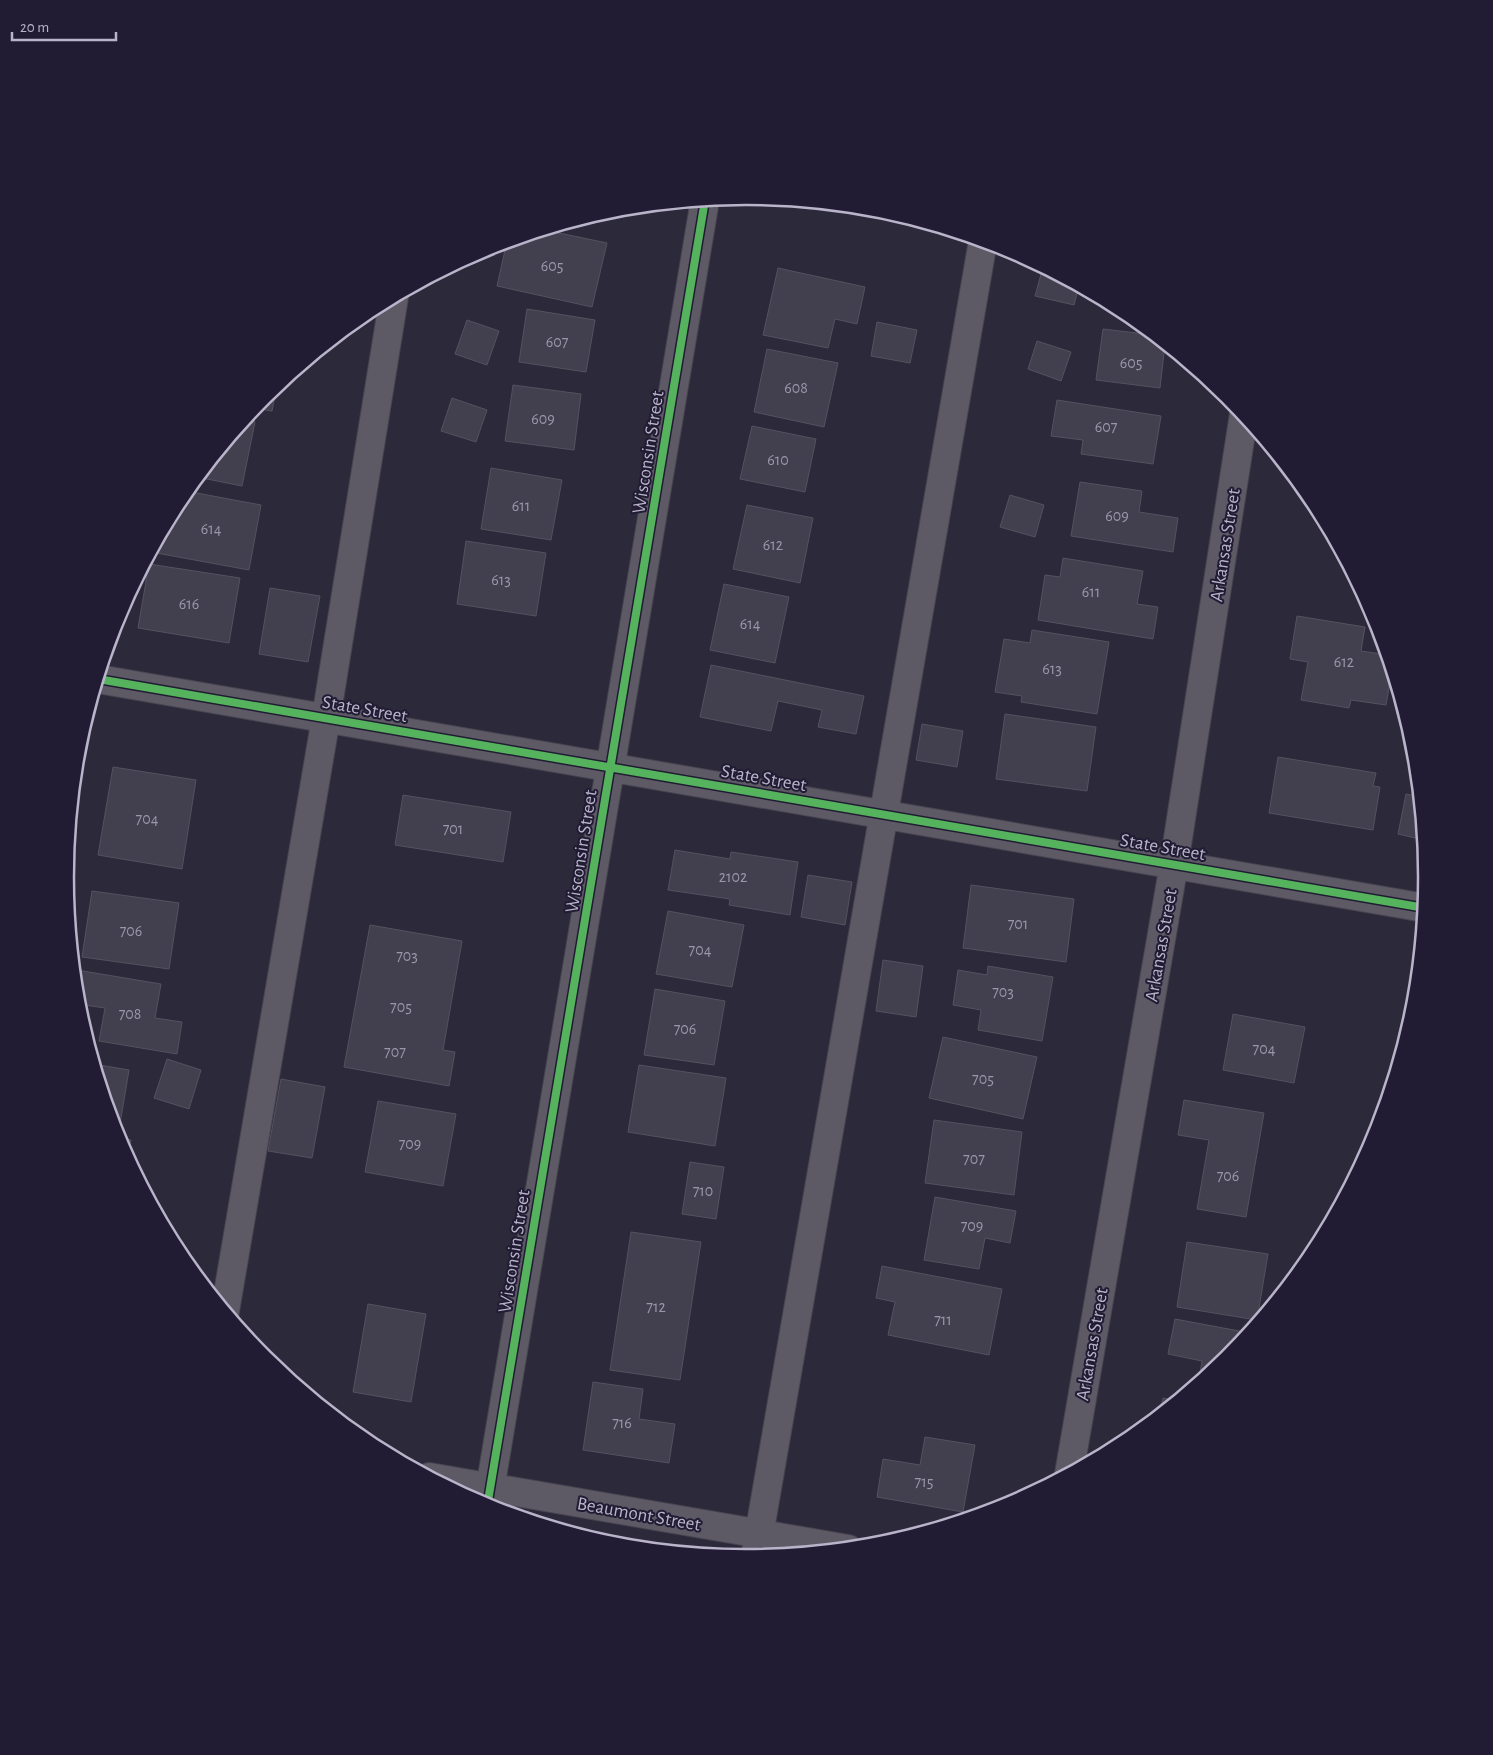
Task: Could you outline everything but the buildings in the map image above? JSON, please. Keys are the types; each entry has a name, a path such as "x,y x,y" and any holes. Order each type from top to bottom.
{"street":[{"name":"Wisconsin Street","path":"489,1497 704,206"},
{"path":"758,1546 982,247"},
{"path":"226,1303 326,718 393,306"},
{"name":"Arkansas Street","path":"1070,1467 1174,864 1242,424"},
{"name":"State Street","path":"104,680 1418,907"},
{"name":"Beaumont Street","path":"472,1491 489,1497 758,1546 803,1548"}],"cycle path":[{"path":"488,1499 704,206"},
{"path":"104,680 1418,907"}]}
